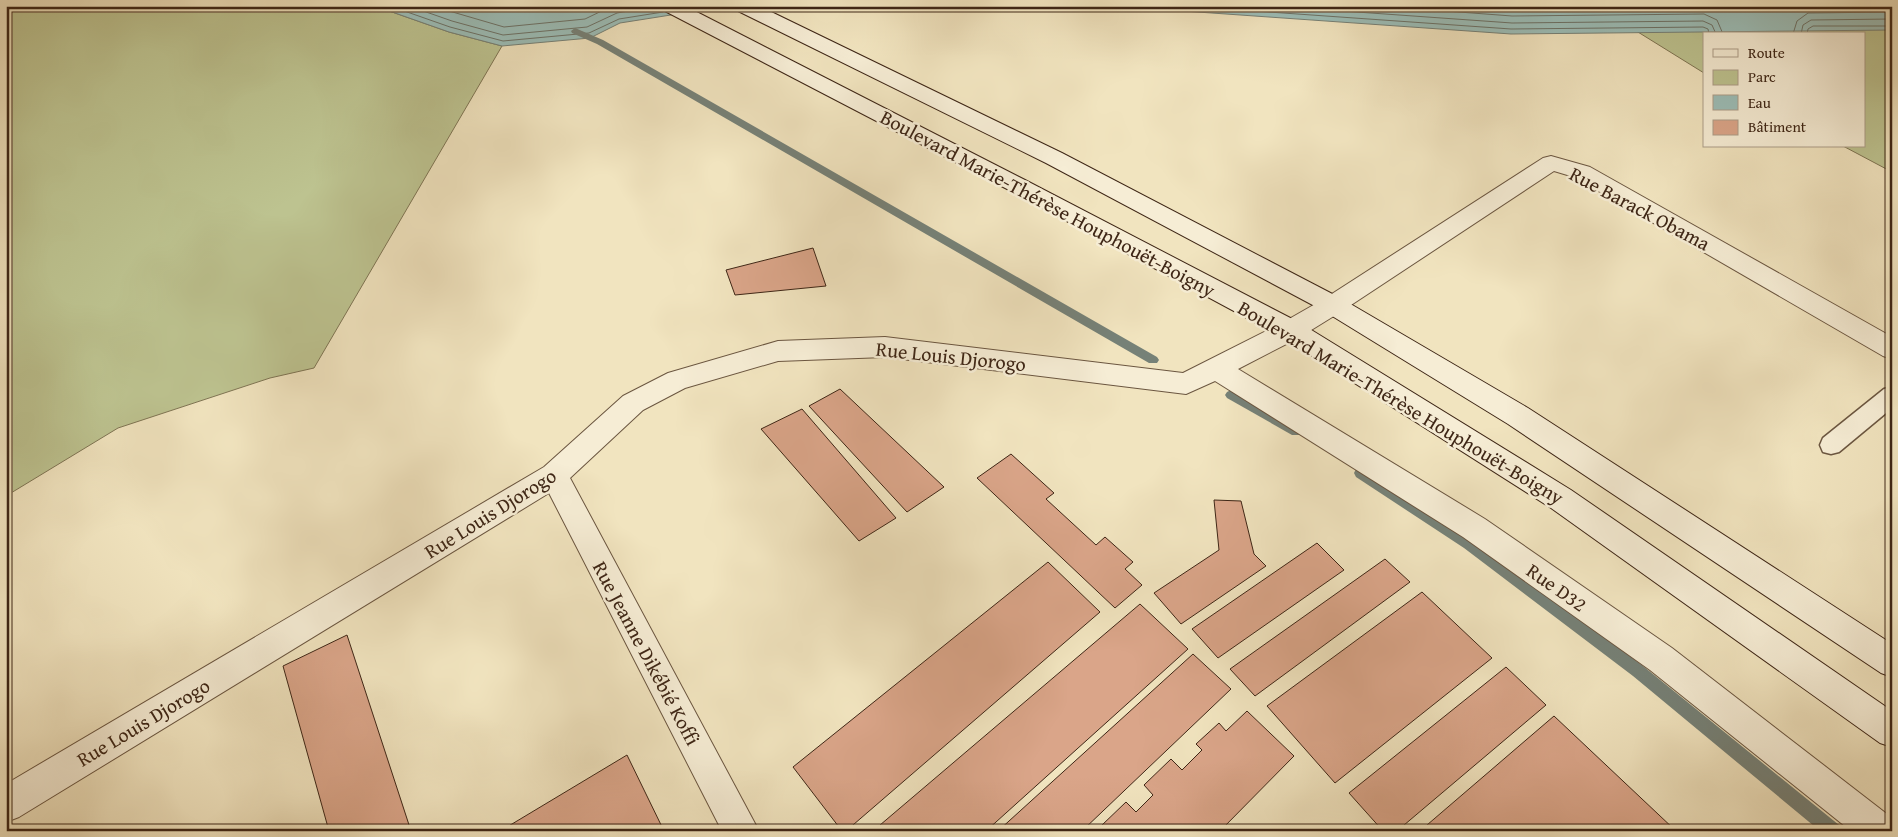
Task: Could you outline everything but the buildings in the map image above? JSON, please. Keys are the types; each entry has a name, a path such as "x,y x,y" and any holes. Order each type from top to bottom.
{"street":[{"name":"Boulevard Marie-Thérèse Houphouët-Boigny","path":"670,6 1017,185 1291,330 1561,499 1892,731"},
{"name":"Boulevard Marie-Thérèse Houphouët-Boigny","path":"742,6 1054,158 1333,305 1518,416 1892,662"},
{"name":"Rue Barack Obama","path":"1291,330 1333,305 1551,163 1582,172 1892,350"},
{"name":"Rue Louis Djorogo","path":"6,804 554,475 633,403 677,380 778,351 885,347 1186,384 1291,330"},
{"name":"Rue D32","path":"1216,369 1482,534 1661,659 1880,831"},
{"name":"Rue Jeanne Dikébié Koffi","path":"554,475 741,831"}],"lane":[{"path":"1832,445 1892,395"}],"green space":[{"path":"6,6 375,6 449,32 502,46 314,368 270,378 118,428 6,496"},
{"path":"1892,6 1892,172 1847,148 1866,148 1866,32 1703,32 1703,72 1625,24"}],"water":[{"path":"375,6 728,6 620,23 590,38 502,46 449,32"},
{"path":"1112,6 1892,6 1892,30 1511,34"}],"waterway":[{"path":"575,31 600,42 1153,360"},
{"path":"1231,395 1296,431"},
{"path":"1361,473 1469,544 1638,671 1833,831"}]}
